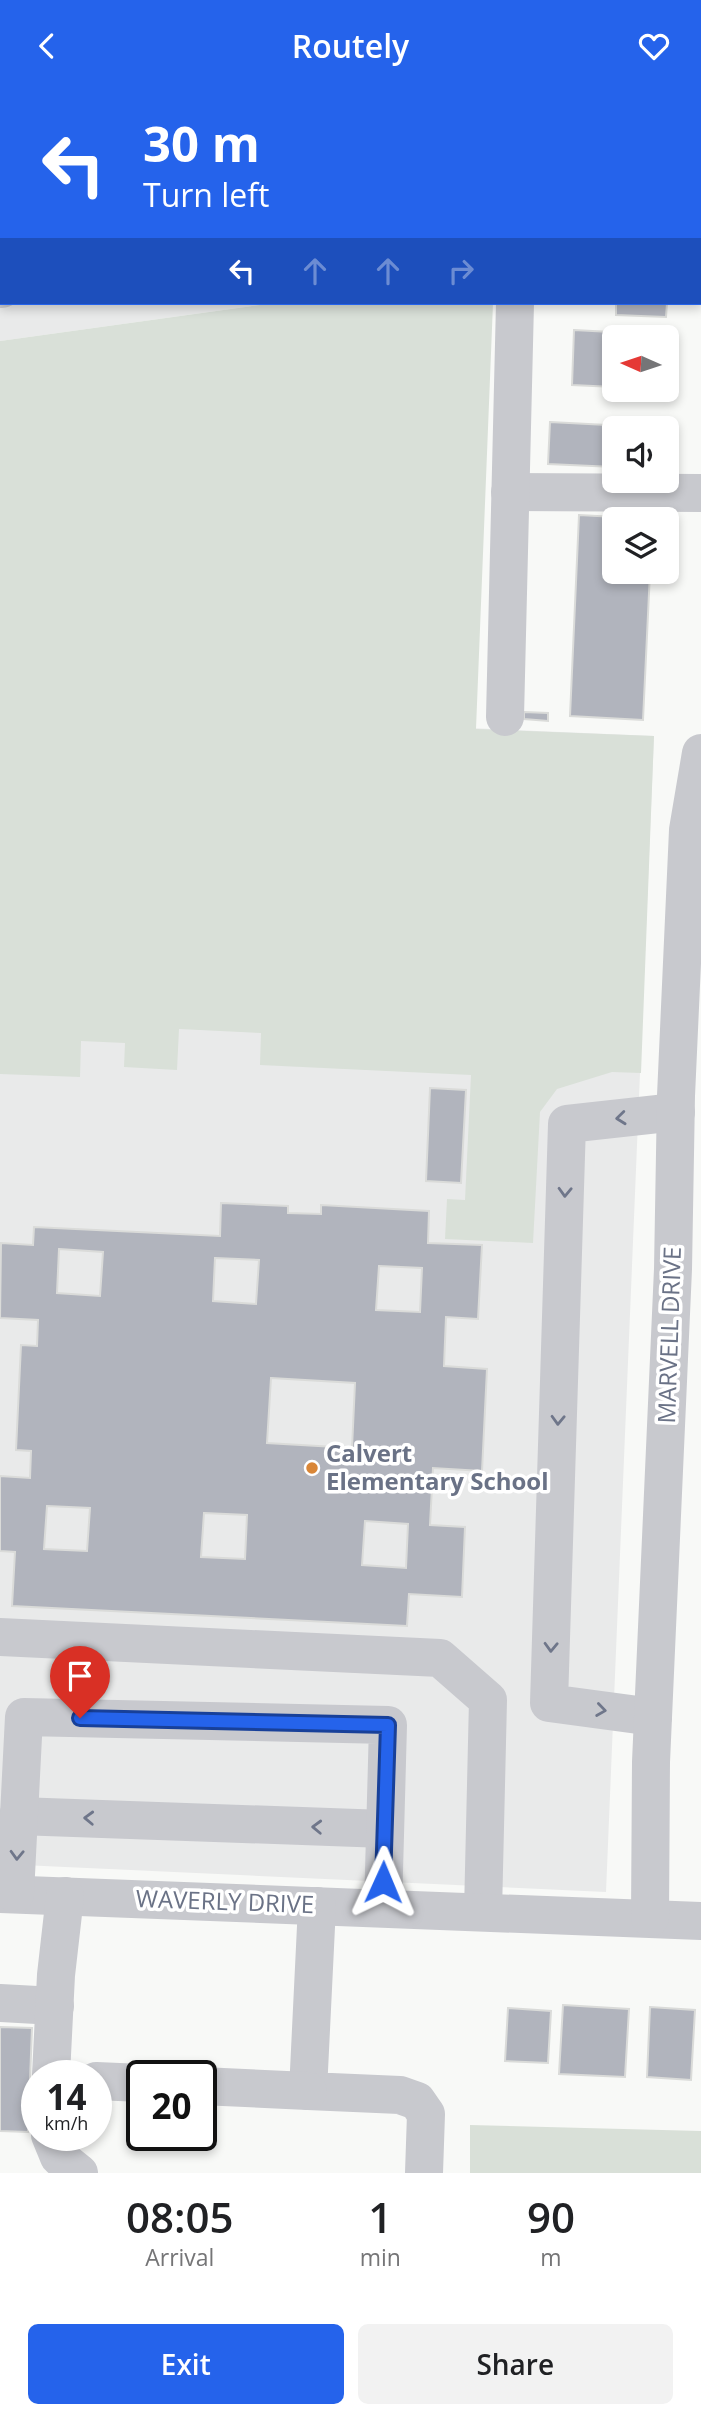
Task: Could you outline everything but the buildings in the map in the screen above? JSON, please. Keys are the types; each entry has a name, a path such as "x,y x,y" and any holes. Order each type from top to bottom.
{"street":[{"path":"505,717 515,305"},
{"path":"510,492 701,493"},
{"name":"MARVELL DRIVE","path":"650,1918 653,1717 673,1269 693,909 688,830 701,753"},
{"path":"653,1717 550,1703 567,1124 684,1102"},
{"path":"0,1637 440,1658 488,1700 483,1912"},
{"path":"8,1894 18,1816 24,1717 388,1725 383,1908"},
{"path":"18,1816 385,1818"},
{"name":"WAVERLY DRIVE","path":"8,1894 701,1921"},
{"path":"52,2060 65,1896"},
{"path":"308,2091 317,1906"},
{"path":"0,2003 55,2006"},
{"path":"217,2087 400,2095 417,2101 426,2114 424,2173"},
{"path":"57,2151 59,2157 79,2173"}],"shaded area":[{"path":"0,305 260,305 0,341"},
{"path":"260,305 493,305 476,729 654,736 641,1073 612,1072 557,1089 540,1112 533,1243 445,1239 447,1199 465,1200 471,1075 260,1065 261,1033 179,1029 177,1070 124,1067 125,1043 81,1041 80,1077 0,1074 0,341"},
{"name":"Calvert Elementary School","path":"0,708 654,736 606,1892 0,1864"},
{"path":"470,2125 701,2131 701,2173 470,2173"}],"place":[{"name":"Calvert Elementary School","path":"312,1468"}],"route":[{"path":"80,1718 388,1725 383,1882"}]}
